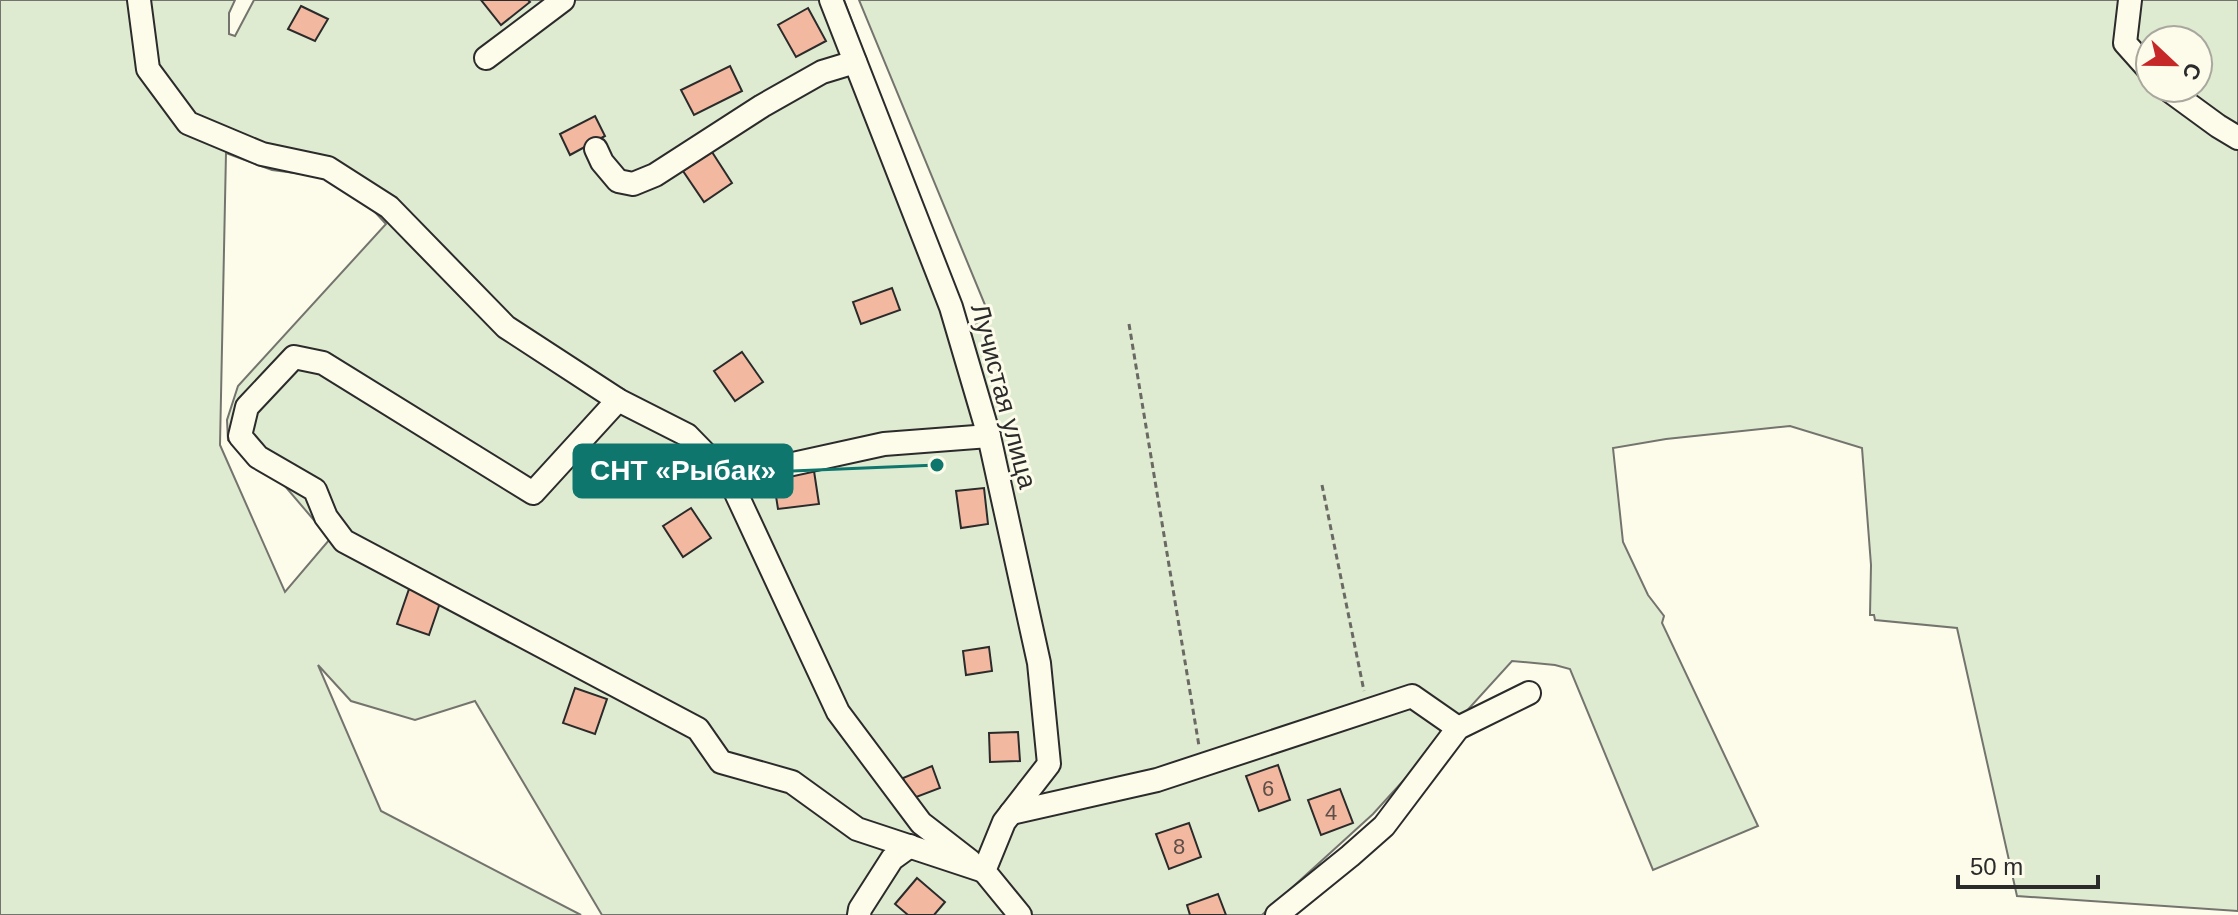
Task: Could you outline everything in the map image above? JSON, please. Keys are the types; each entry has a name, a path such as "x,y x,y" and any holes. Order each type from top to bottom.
{"lane":[{"path":"139,0 148,69 188,123 262,154 328,168 389,207 506,327 618,400 687,435 729,478 838,712 921,823 984,871 1020,915"},
{"path":"486,58 563,0"},
{"name":"Лучистая улица","path":"831,0 951,307 989,436 1039,663 1049,764 1004,822 984,871"},
{"path":"2130,0 2125,43 2134,53"},
{"path":"596,149 602,162 618,181 633,184 655,175 762,106 822,72 855,62"},
{"path":"2188,104 2238,138"},
{"path":"618,400 533,493 323,363 294,357 247,407 240,436 258,457 315,490 326,517 344,541 698,729 721,762 792,782 857,829 984,871"},
{"path":"729,478 884,444 989,436"},
{"path":"1277,915 1384,826 1458,728 1529,693"},
{"path":"1011,813 1157,780 1412,696 1458,728"},
{"path":"859,915 892,859 910,846"}],"path":[{"path":"1129,324 1202,766"},
{"path":"1322,485 1368,711"}],"green space":[{"path":"0,0 235,0 229,13 229,34 235,36 254,0 844,0 967,327 990,317 859,0 2238,0 2238,911 2017,896 1957,628 1875,620 1874,615 1870,615 1871,565 1862,448 1790,426 1613,448 1623,542 1648,595 1664,616 1662,623 1758,826 1653,870 1570,669 1512,661 1373,814 1262,915 602,915 475,701 415,720 351,701 318,665 381,811 581,915 0,915","holes":["226,153 272,170 326,177 362,198 386,224 238,386 227,420 228,440 245,457 273,472 330,539 285,592 220,445"]}],"building":[{"path":"481,0 528,0 530,2 501,25"},
{"path":"301,6 328,19 315,41 288,29"},
{"path":"808,8 826,41 796,57 778,25"},
{"path":"730,66 742,91 694,115 681,90"},
{"path":"595,116 605,136 570,155 560,134"},
{"path":"712,152 732,183 704,202 683,171"},
{"path":"892,288 900,310 861,324 853,302"},
{"path":"742,352 763,382 735,401 714,371"},
{"path":"814,471 819,504 778,509 773,477"},
{"path":"984,488 988,524 961,528 956,491"},
{"path":"691,508 711,538 683,557 663,526"},
{"path":"409,589 441,600 429,635 397,624"},
{"path":"989,647 992,671 966,675 963,651"},
{"path":"575,688 607,699 595,734 563,723"},
{"path":"1018,732 1020,761 990,762 989,733"},
{"path":"1278,765 1290,800 1259,811 1246,776"},
{"path":"932,766 940,788 911,799 903,778"},
{"path":"1340,789 1353,823 1321,835 1308,800"},
{"path":"1189,823 1201,857 1169,869 1156,834"},
{"path":"917,878 945,902 934,915 908,915 895,904"},
{"path":"1218,894 1226,915 1190,915 1187,905"}],"place":[{"name":"СНТ «Рыбак»","path":"937,465"}]}
